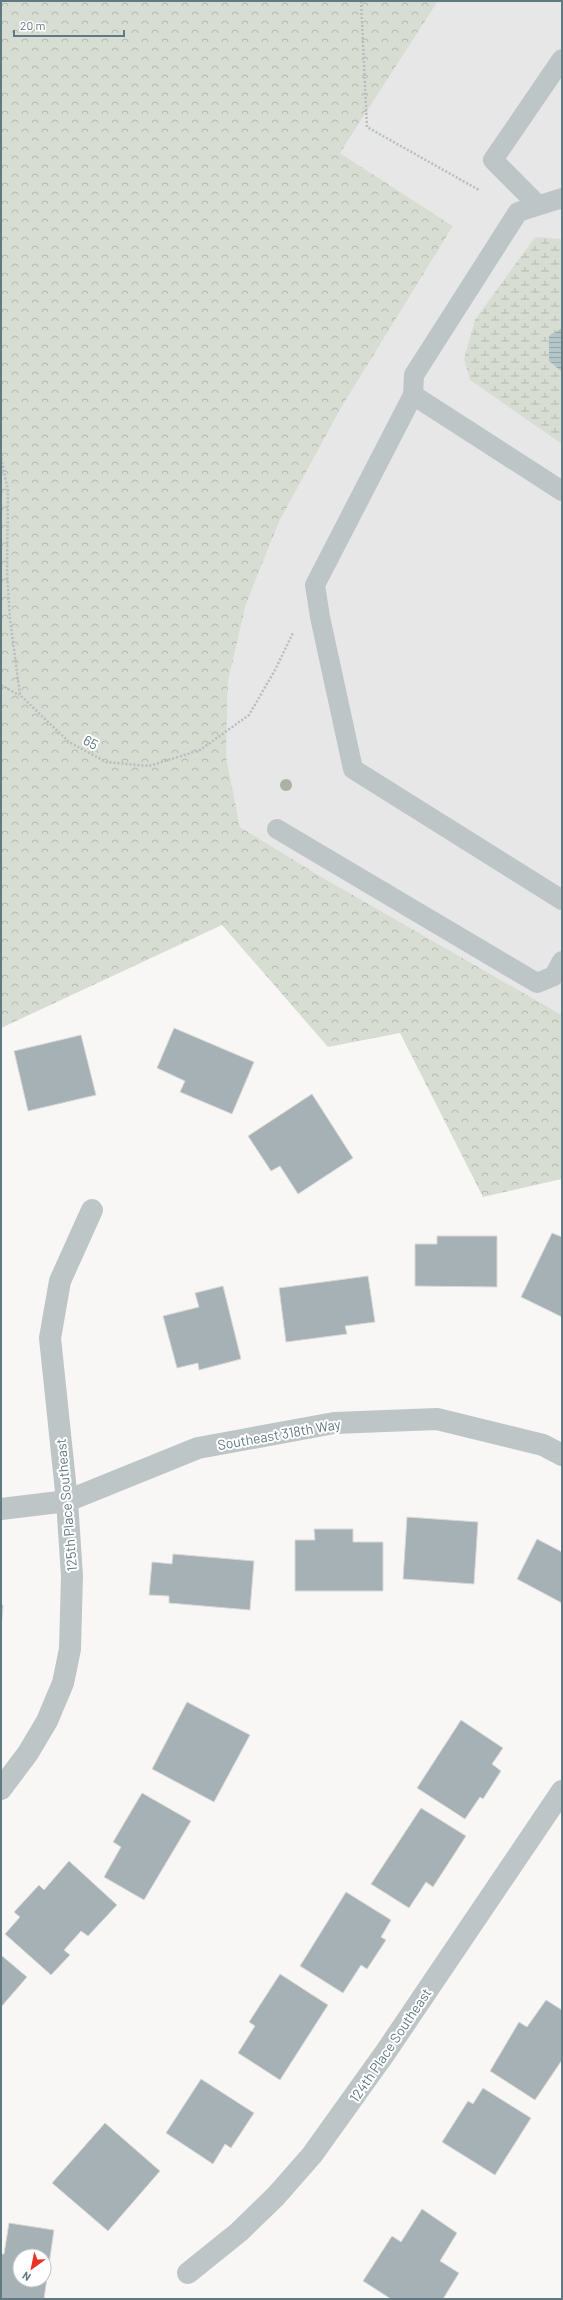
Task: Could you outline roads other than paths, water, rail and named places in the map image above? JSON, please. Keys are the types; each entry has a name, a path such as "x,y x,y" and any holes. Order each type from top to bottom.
{"street":[{"name":"125th Place Southeast","path":"1,1789 28,1753 47,1720 63,1684 68,1665 72,1627 72,1576 67,1501 50,1338 60,1281 92,1210"},
{"name":"Southeast 318th Way","path":"1,1509 67,1501 198,1448 334,1423 437,1419 543,1445 562,1455"},
{"name":"124th Place Southeast","path":"188,2273 239,2232 276,2196 312,2155 385,2053 562,1791"}],"lane":[{"path":"538,205 493,160 562,59"},
{"path":"562,198 518,212 414,375 413,395 315,585 320,617 353,769 562,900"},
{"path":"413,395 562,491"},
{"path":"277,829 537,983 554,976 562,961"}]}
